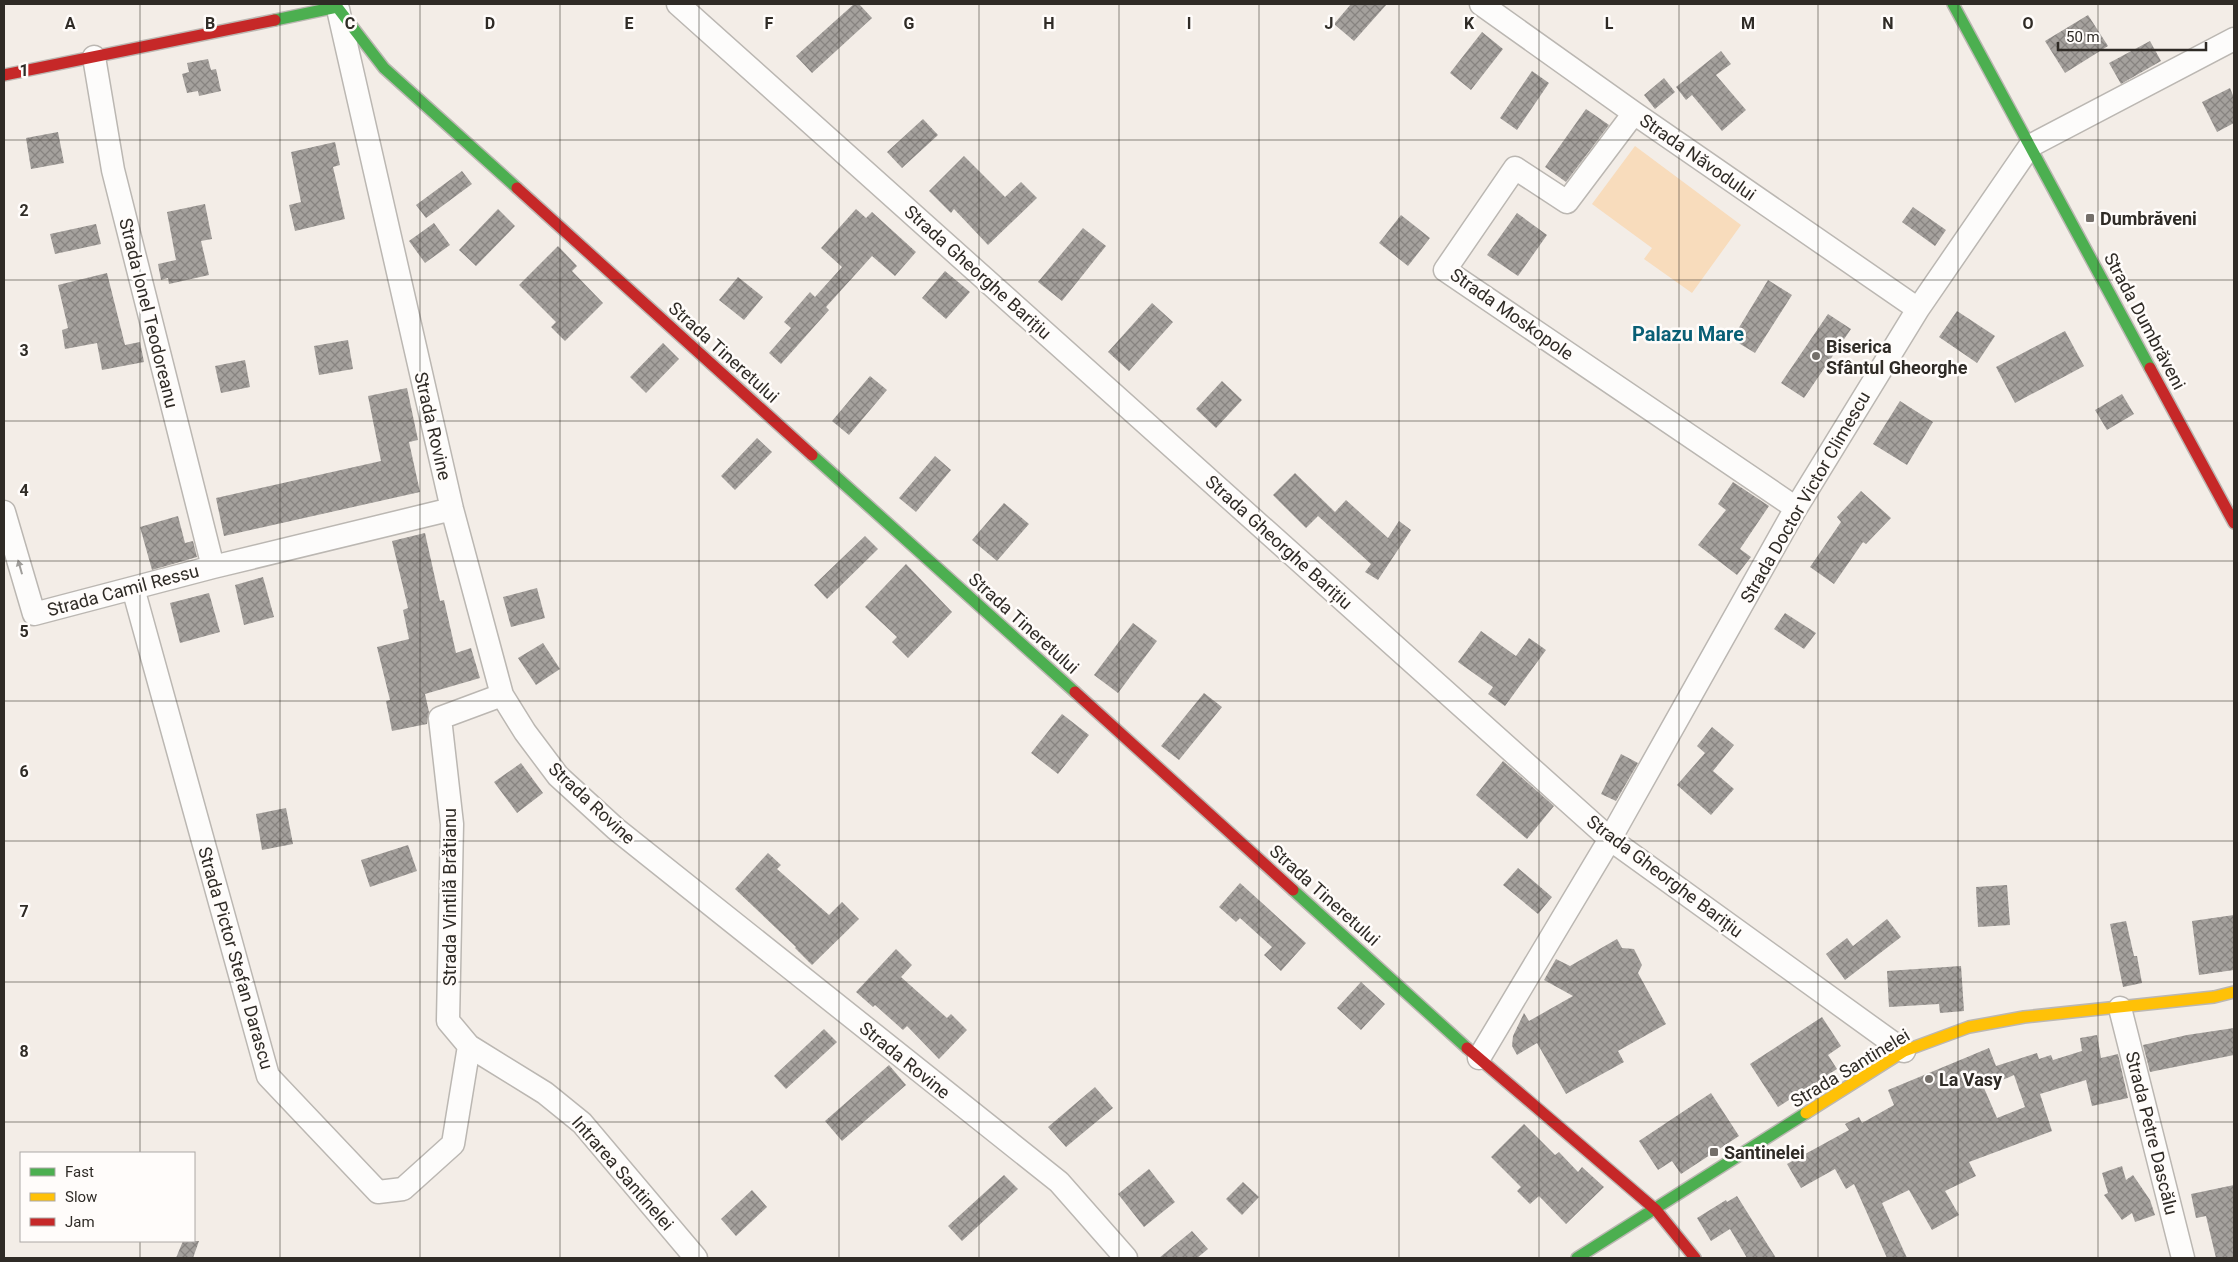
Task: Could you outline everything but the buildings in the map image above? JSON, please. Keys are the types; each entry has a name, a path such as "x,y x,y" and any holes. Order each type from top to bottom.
{"street":[{"name":"Strada Gheorghe Barițiu","path":"678,4 1610,839 1904,1051"},
{"name":"Strada Năvodului","path":"1480,4 1634,113 1918,308"},
{"name":"Strada Dumbrăveni","path":"1953,4 2234,523"},
{"path":"4,75 336,6"},
{"name":"Strada Rovine","path":"336,6 452,509 502,695 525,732 558,776 616,829 1059,1182 1126,1258"},
{"name":"Strada Tineretului","path":"336,6 384,68 1479,1058 1656,1210 1695,1258"},
{"name":"Strada Doctor Victor Climescu","path":"1479,1058 1610,839 1796,508 1918,308 2030,146 2234,39"},
{"name":"Strada Ionel Teodoreanu","path":"94,57 114,170 213,567"},
{"name":"Strada Moskopole","path":"1634,113 1567,202 1515,168 1445,270 1796,508"},
{"name":"Strada Camil Ressu","path":"4,512 34,614 213,567 452,509"},
{"name":"Strada Pictor Stefan Darascu","path":"134,588 268,1076 378,1192 403,1189 452,1144 469,1046"},
{"name":"Strada Vintilă Brătianu","path":"502,695 440,718 452,824 448,1020 469,1046 545,1093"},
{"name":"Strada Santinelei","path":"1577,1258 1656,1210 1904,1051 1968,1027 2024,1016 2120,1008 2214,997 2234,992"},
{"name":"Strada Petre Dascălu","path":"2120,1008 2183,1258"},
{"name":"Intrarea Santinelei","path":"545,1093 582,1123 696,1258"}],"shaded area":[{"path":"1635,146 1741,225 1692,293 1644,259 1652,248 1592,204"}],"traffic: fast":[{"path":"1953,4 2150,368"},
{"path":"275,20 337,7 384,68 517,188"},
{"path":"812,455 1075,692"},
{"path":"1293,890 1467,1048"},
{"path":"1577,1258 1806,1113"}],"traffic: slow":[{"path":"1806,1113 1904,1051 1969,1027 2024,1017 2214,997 2234,992"}],"traffic: jam":[{"path":"4,75 275,20"},
{"path":"517,188 812,455"},
{"path":"2150,368 2234,523"},
{"path":"1075,692 1293,890"},
{"path":"1467,1048 1656,1210 1695,1258"}],"place":[{"name":"Dumbrăveni","path":"2090,218"},
{"name":"Biserica Sfântul Gheorghe","path":"1816,356"},
{"name":"La Vasy","path":"1929,1079"},
{"name":"Santinelei","path":"1714,1152"}],"district":[{"name":"Palazu Mare","path":"1688,334"}]}
